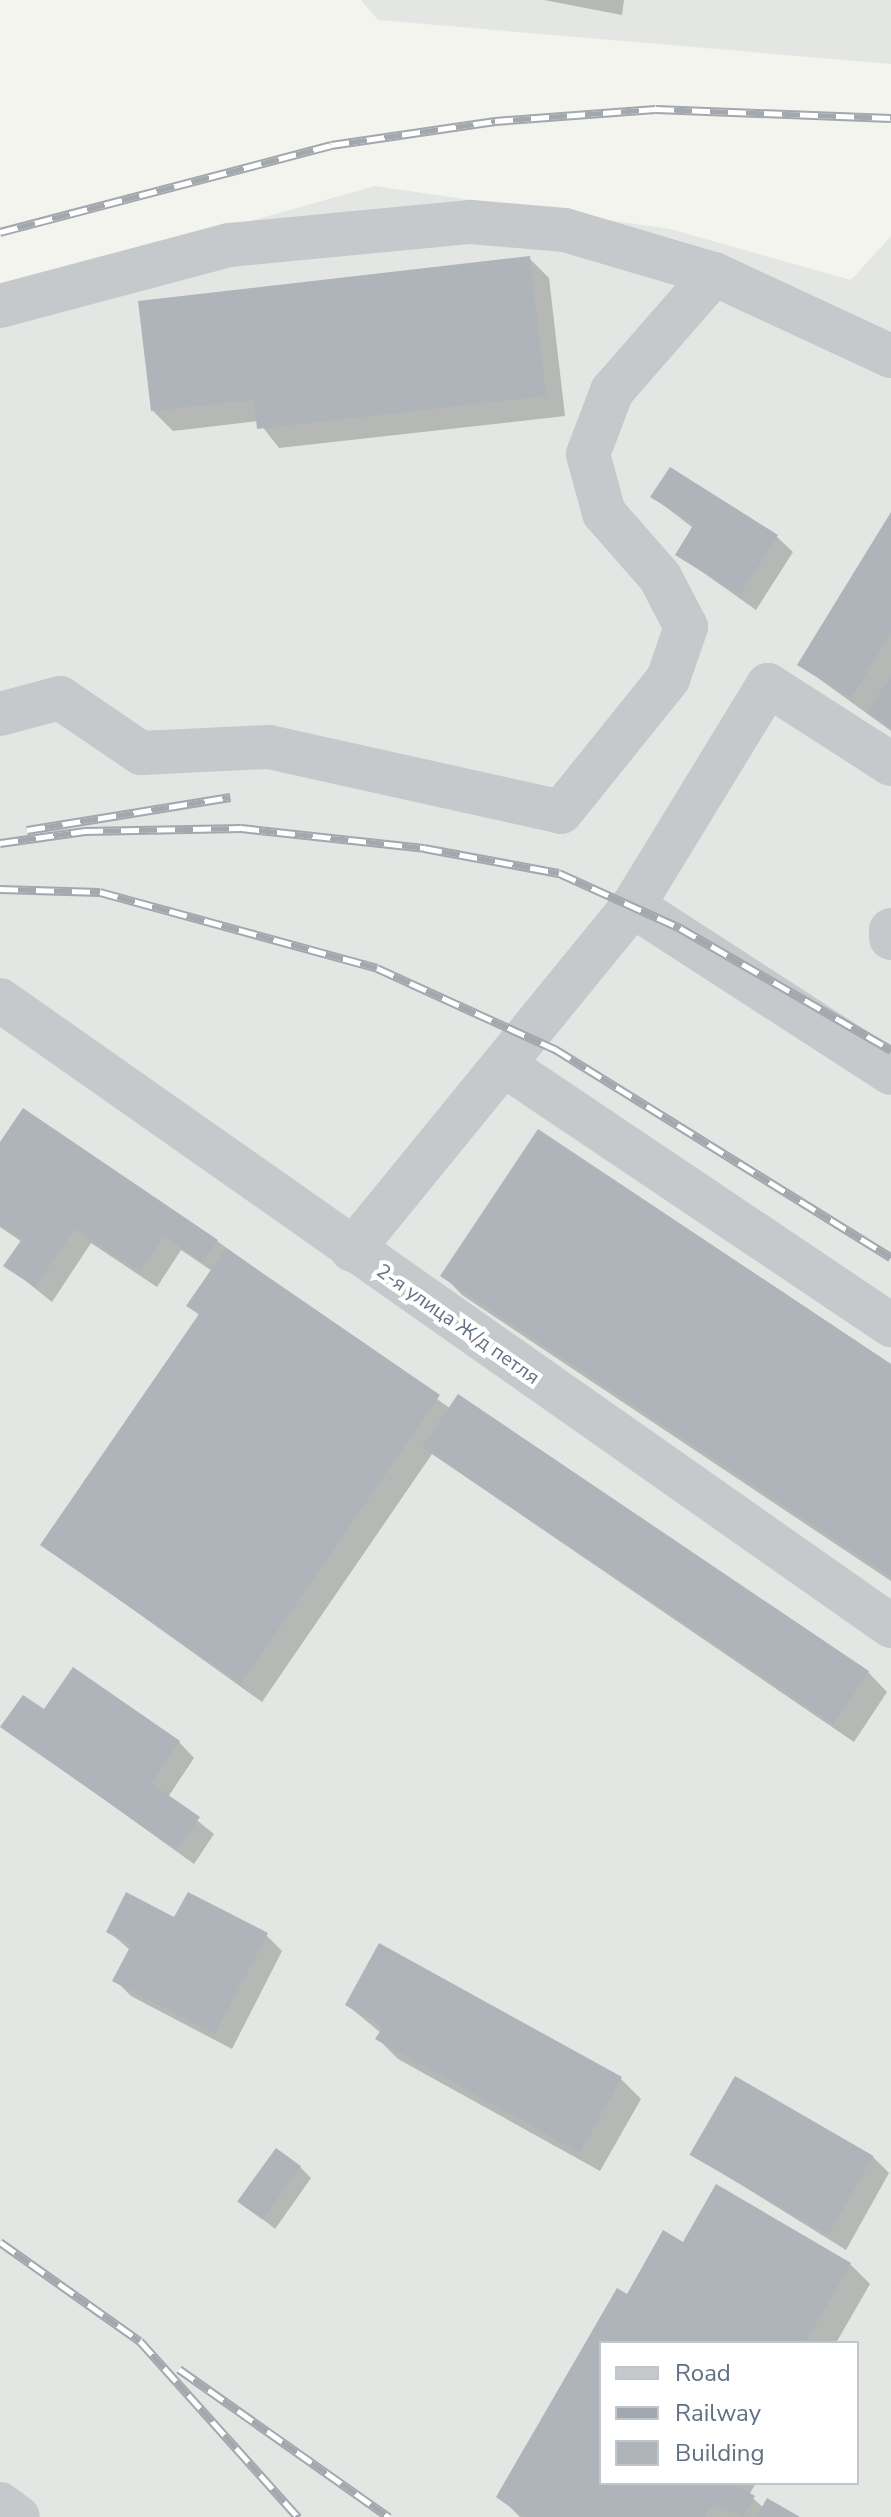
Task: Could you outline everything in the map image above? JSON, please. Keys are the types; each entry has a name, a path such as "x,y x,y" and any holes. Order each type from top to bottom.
{"street":[{"path":"0,306 230,245 471,222 565,230 714,274 891,356"},
{"path":"0,714 60,698 141,753 269,747 561,812 668,679 686,627 660,577 604,513 588,454 612,391 714,274"},
{"path":"352,1250 507,1067 633,906 768,685 891,764"},
{"path":"633,906 891,1073"},
{"path":"891,930 891,938"},
{"name":"2-я улица Ж/д петля","path":"15,1008 352,1250 891,1626"},
{"path":"507,1067 891,1325"},
{"path":"0,2504 18,2517"}],"shaded area":[{"path":"361,0 891,0 891,64 378,20"},
{"path":"375,186 670,229 851,280 891,236 891,2517 0,2517 0,291"}],"building":[{"path":"530,256 546,396 257,429 254,400 151,411 138,301"},
{"path":"670,467 778,535 740,595 675,555 694,524 650,497"},
{"path":"891,512 891,633 851,698 797,665"},
{"path":"891,676 891,728 867,712"},
{"path":"23,1108 218,1240 203,1262 164,1236 140,1272 75,1229 35,1287 3,1266 22,1239 0,1224 0,1142"},
{"path":"538,1129 891,1364 891,1577 440,1276"},
{"path":"226,1248 440,1395 241,1684 40,1545 199,1314 186,1306"},
{"path":"458,1394 869,1671 833,1724 422,1447"},
{"path":"73,1667 180,1741 151,1783 200,1817 177,1850 0,1727 23,1695 44,1709"},
{"path":"126,1892 174,1917 188,1892 268,1933 215,2034 112,1981 131,1945 106,1932"},
{"path":"379,1943 622,2077 580,2153 375,2039 383,2027 345,2005"},
{"path":"735,2076 874,2156 828,2235 690,2155"},
{"path":"276,2148 301,2166 262,2220 237,2201"},
{"path":"716,2184 851,2263 806,2341 599,2341 599,2485 736,2485 755,2496 743,2517 713,2504 705,2517 524,2517 496,2497 617,2288 627,2294 663,2230 683,2242"},
{"path":"767,2498 800,2517 756,2517"}],"railway":[{"path":"0,232 331,145 495,121 656,109 891,118"},
{"path":"27,830 230,797"},
{"path":"0,843 85,831 241,828 424,848 559,873 680,928 891,1050"},
{"path":"0,889 100,892 377,968 555,1049 891,1257"},
{"path":"0,2242 140,2341 298,2517"},
{"path":"179,2369 389,2517"}]}
